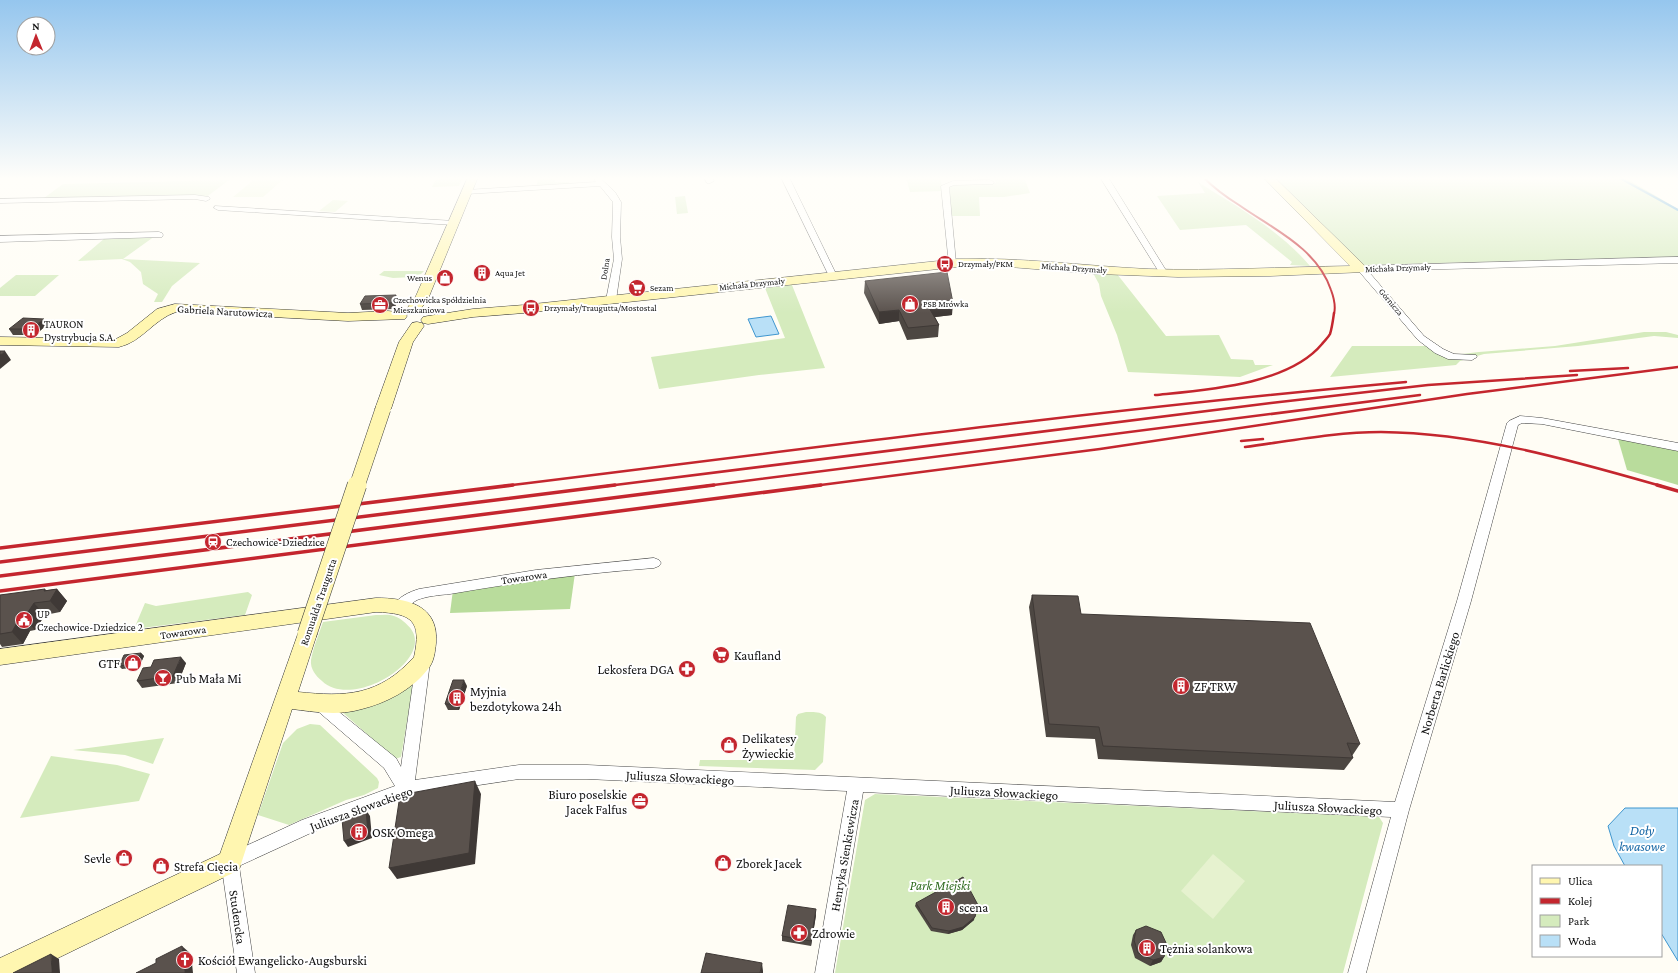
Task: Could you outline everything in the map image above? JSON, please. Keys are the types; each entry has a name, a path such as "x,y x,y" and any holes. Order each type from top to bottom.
{"street":[{"path":"415,316 454,223 445,222"},
{"name":"Dolna","path":"611,300 618,259 616,222"},
{"path":"807,222 832,276"},
{"path":"948,222 952,263"},
{"path":"1132,222 1163,272"},
{"name":"Górnicza","path":"1314,222 1361,269 1421,338 1439,351 1452,357 1472,357"},
{"path":"0,239 159,235"},
{"name":"Michała Drzymały","path":"415,316 473,313 611,300 952,263 992,262 1118,272 1163,272 1361,269 1678,260"},
{"name":"Gabriela Narutowicza","path":"0,340 119,342 132,336 162,312 175,308 366,318 415,316"},
{"name":"Romualda Traugutta","path":"230,862 406,342 404,334 415,316"},
{"name":"Norberta Barlickiego","path":"1358,973 1401,810 1464,601 1513,423 1520,419 1542,421 1678,447"},
{"name":"Towarowa","path":"398,607 410,598 419,594 510,578 617,565 654,563"},
{"name":"Towarowa","path":"0,657 366,606 384,605 413,611 418,615 425,626 427,636 423,660"},
{"path":"286,700 345,703 369,698 391,688 409,675 423,660"},
{"path":"406,789 423,660"},
{"path":"318,702 390,763 406,789"},
{"name":"Juliusza Słowackiego","path":"0,972 308,826 406,789 465,778 519,772 587,772 1401,810"},
{"name":"Henryka Sienkiewicza","path":"824,973 856,785"},
{"name":"Studencka","path":"230,862 246,973"}],"green space":[{"path":"1175,222 1261,222 1286,241 1310,266 1290,265 1292,262 1246,225 1180,230"},
{"path":"1319,222 1678,222 1678,257 1362,265"},
{"path":"155,236 123,259 200,263 172,286 162,302 154,302 158,294 143,284 141,272 130,262 122,259 78,261 105,238"},
{"path":"384,271 424,271 413,277 393,278 379,275"},
{"path":"1093,273 1117,274 1166,336 1219,335 1231,359 1253,360 1255,365 1273,365 1240,377 1128,372 1117,335 1101,296 1099,284"},
{"path":"16,275 59,275 35,296 0,296 0,288"},
{"path":"792,285 825,368 759,375 659,389 651,357 785,338 765,288"},
{"path":"1644,332 1666,332 1678,335 1678,338 1654,336 1578,346 1484,354 1460,361 1456,365 1330,377 1352,346 1433,346 1453,355 1555,346"},
{"path":"1618,439 1678,451 1678,485 1627,470"},
{"path":"575,573 570,609 450,613 453,590"},
{"path":"248,592 252,595 245,615 134,629 145,603 156,606"},
{"path":"376,615 390,615 397,617 404,621 411,629 415,642 411,655 401,667 386,678 369,686 352,690 335,688 322,681 314,672 311,666 311,660 323,622"},
{"path":"414,680 401,757 395,759 341,711"},
{"path":"806,712 819,713 826,717 823,762 815,770 699,766 700,760 794,760 796,717 798,714"},
{"path":"310,724 320,725 377,778 379,782 378,788 364,795 346,800 289,825 258,815 283,743 297,729"},
{"path":"164,738 153,764 125,755 73,750"},
{"path":"51,756 117,765 150,774 139,801 20,818"},
{"name":"Park Miejski","path":"875,794 1379,817 1383,823 1343,973 835,973 865,800"},
{"path":"1213,854 1245,881 1213,919 1181,891"}],"water":[{"path":"771,316 779,334 756,337 748,319"},
{"name":"Doły kwasowe","path":"1625,808 1678,808 1678,961 1662,935 1662,865 1624,865 1614,846 1608,826"}],"building":[{"name":"PSB Mrówka","path":"947,272 953,303 928,306 939,325 908,328 899,310 879,312 865,281"},
{"path":"396,295 391,303 360,304 365,296"},
{"path":"23,318 44,319 31,329 9,329"},
{"path":"45,589 44,591 57,589 50,601 34,603 24,618 19,619 12,632 0,634 0,595"},
{"name":"ZF TRW","path":"1032,595 1078,596 1081,614 1310,623 1360,744 1347,743 1353,758 1103,746 1099,727 1049,724"},
{"path":"141,653 136,664 119,666 124,655"},
{"path":"181,657 173,676 137,681 143,668 151,667 154,660"},
{"path":"453,680 464,680 456,704 445,704"},
{"path":"475,781 469,853 389,868 400,795"},
{"path":"366,810 368,832 344,841 342,819"},
{"name":"scena","path":"963,877 978,905 975,917 963,927 949,931 932,928 916,903"},
{"name":"Zdrowie","path":"788,905 816,909 811,941 782,936"},
{"name":"Tężnia solankowa","path":"1146,926 1161,932 1167,945 1164,957 1153,960 1138,953 1134,940 1136,930"},
{"path":"182,946 185,973 136,973 156,963 156,959"},
{"path":"706,953 762,963 760,973 701,973"},
{"path":"51,954 52,973 13,973"}],"railway":[{"path":"1266,222 1305,251 1316,262 1331,290 1334,299 1334,314"},
{"path":"1155,395 1197,391 1244,383 1289,369 1307,358 1328,337 1330,334 1334,313"},
{"path":"813,486 1100,449 1467,394 1678,367"},
{"path":"1570,371 1628,368"},
{"path":"615,485 1271,403 1428,385 1577,375"},
{"path":"504,486 1180,404 1406,382"},
{"path":"706,486 1420,395"},
{"path":"1245,447 1313,437 1364,432 1452,437 1558,458 1661,486"},
{"path":"1241,441 1263,439"},
{"path":"0,548 513,485"},
{"path":"0,562 615,485"},
{"path":"607,486 615,485"},
{"path":"0,576 714,485"},
{"path":"0,591 821,485"},
{"path":"1657,485 1678,491"}],"place":[{"name":"Drzymały/PKM","path":"945,264"},
{"name":"Aqua Jet","path":"482,273"},
{"name":"Wenus","path":"445,278"},
{"name":"Sezam","path":"637,288"},
{"name":"PSB Mrówka","path":"910,304"},
{"name":"Czechowicka Spółdzielnia Mieszkaniowa","path":"380,305"},
{"name":"Drzymały/Traugutta/Mostostal","path":"531,308"},
{"name":"TAURON Dystrybucja S.A.","path":"31,330"},
{"name":"Czechowice-Dziedzice","path":"213,542"},
{"name":"UP Czechowice-Dziedzice 2","path":"24,620"},
{"name":"Kaufland","path":"721,655"},
{"name":"GTF","path":"133,663"},
{"name":"Lekosfera DGA","path":"687,669"},
{"name":"Pub Mała Mi","path":"163,678"},
{"name":"ZF TRW","path":"1181,686"},
{"name":"Myjnia bezdotykowa 24h","path":"457,698"},
{"name":"Delikatesy Żywieckie","path":"729,745"},
{"name":"Biuro poselskie Jacek Falfus","path":"640,801"},
{"name":"OSK Omega","path":"359,832"},
{"name":"Sevle","path":"124,858"},
{"name":"Zborek Jacek","path":"723,863"},
{"name":"Strefa Cięcia","path":"161,866"},
{"name":"scena","path":"946,907"},
{"name":"Zdrowie","path":"799,933"},
{"name":"Tężnia solankowa","path":"1147,948"},
{"name":"Kościół Ewangelicko-Augsburski","path":"185,960"}]}
